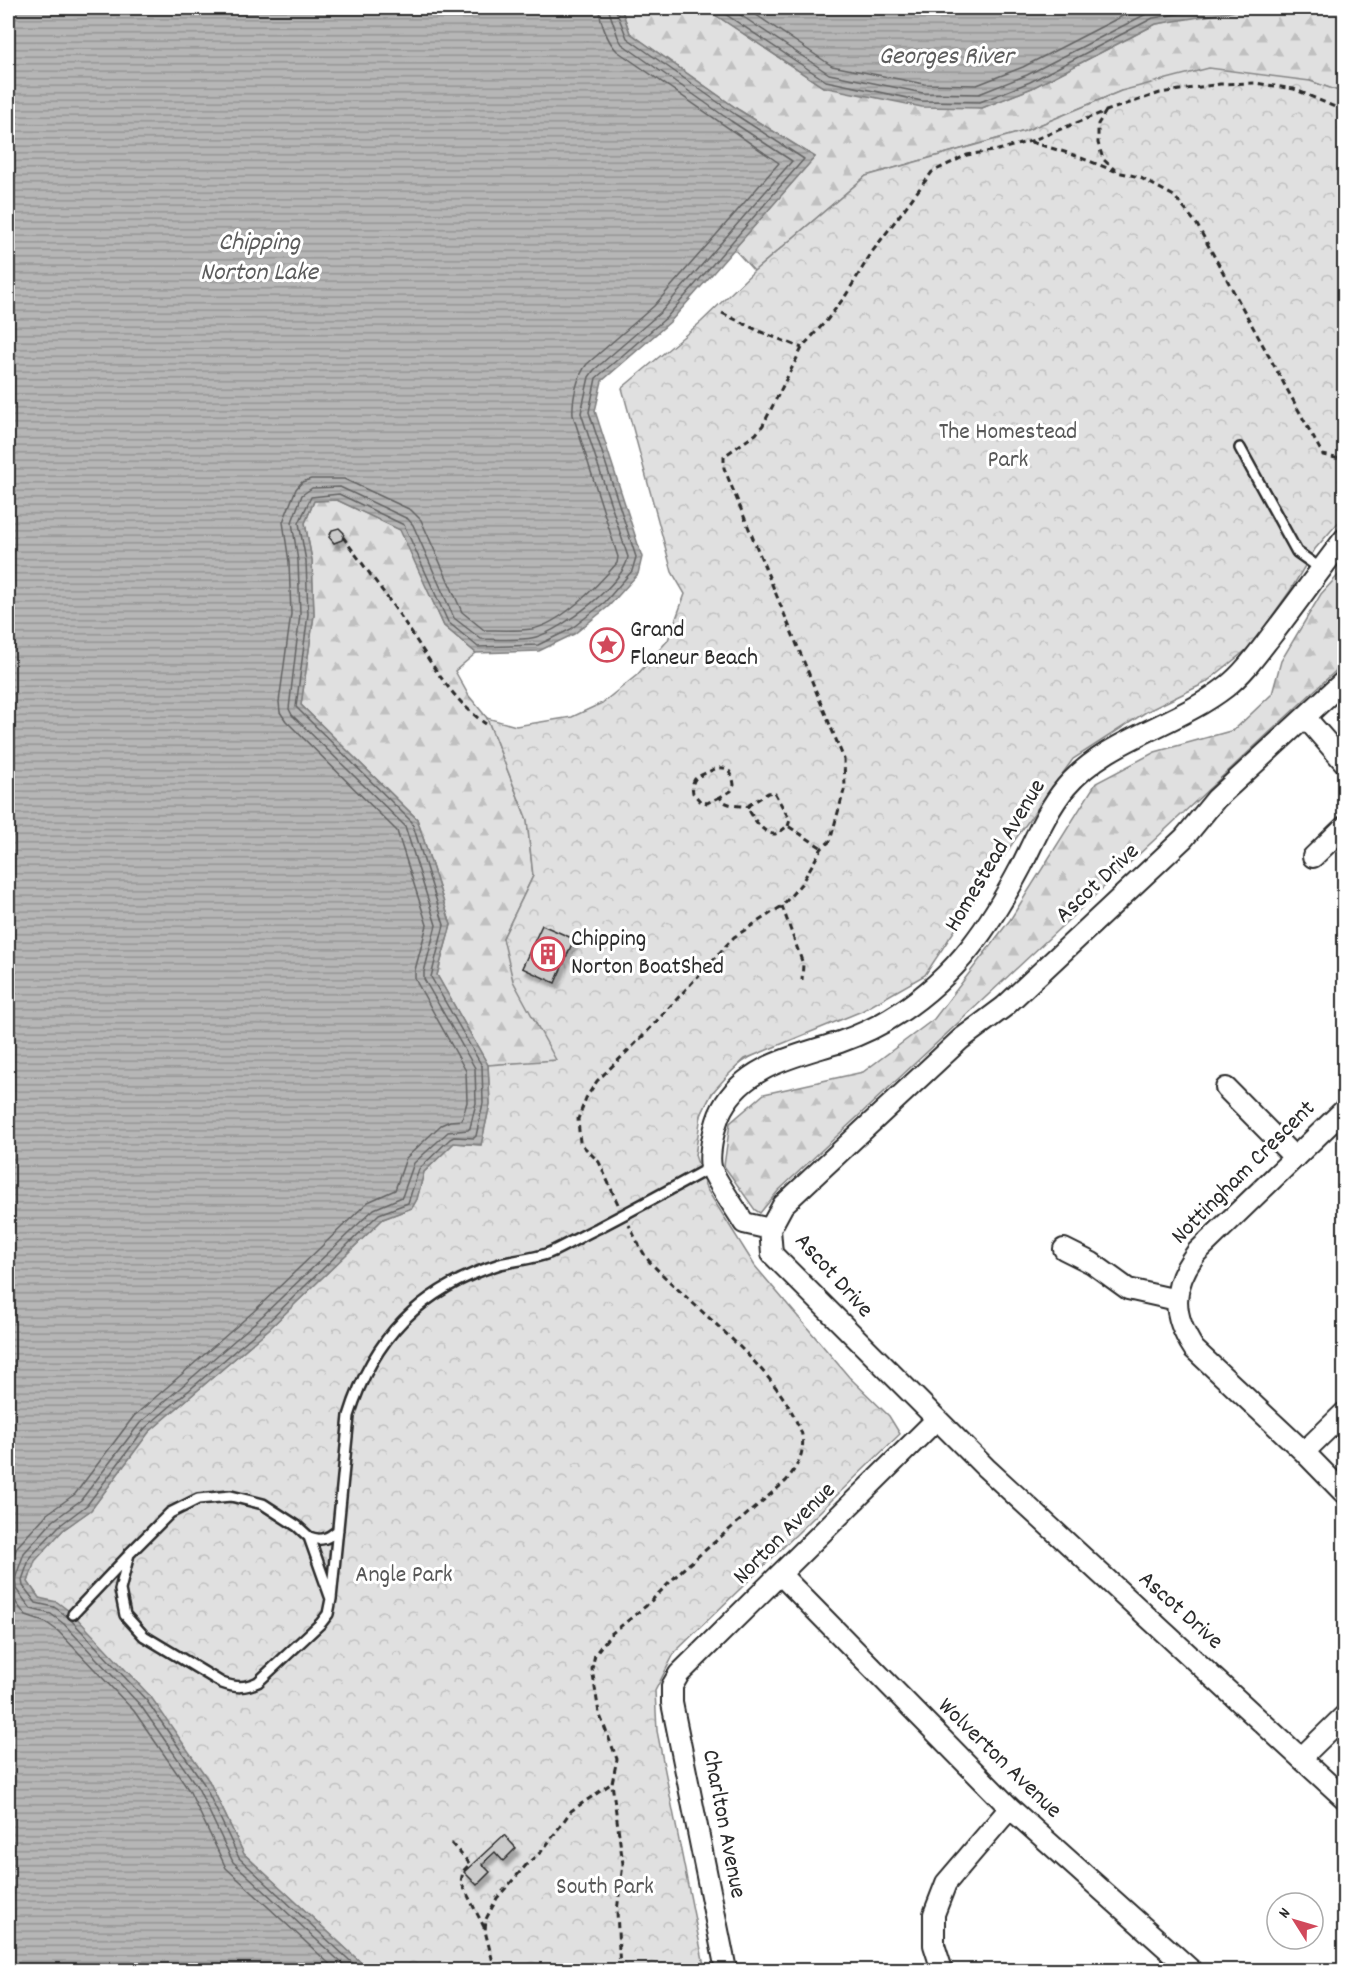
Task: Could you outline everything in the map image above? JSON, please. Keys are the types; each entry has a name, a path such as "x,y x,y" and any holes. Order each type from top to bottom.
{"street":[{"name":"Homestead Avenue","path":"711,1167 713,1131 722,1108 743,1082 757,1072 788,1058 843,1041 871,1029 898,1014 951,971 975,944 994,915 1048,814 1065,788 1087,766 1114,748 1205,702 1228,686 1248,666 1344,539"},
{"name":"Ascot Drive","path":"1344,681 1216,799 1184,838 1004,1007 961,1038 783,1205 770,1228 772,1254 936,1420 1344,1798"},
{"path":"1305,717 1344,762"},
{"path":"1312,857 1344,827"},
{"path":"1226,1088 1295,1158"},
{"name":"Nottingham Crescent","path":"1344,1110 1197,1252 1186,1267 1180,1282 1177,1300 1178,1317 1194,1349 1304,1452 1344,1493"},
{"path":"711,1167 744,1223 770,1228"},
{"path":"1064,1249 1092,1263 1128,1288 1177,1300"},
{"path":"1304,1452 1344,1413"},
{"name":"Norton Avenue","path":"672,1686 679,1674 936,1420"},
{"name":"Wolverton Avenue","path":"780,1574 1010,1808 1191,1971"},
{"name":"Charlton Avenue","path":"672,1686 672,1703 726,1971"},
{"path":"1301,1758 1344,1716"},
{"path":"942,1971 934,1945 934,1914 946,1883 1010,1808"}],"lane":[{"path":"1240,448 1297,552 1321,569"},
{"path":"129,1554 120,1590 125,1615 144,1636 222,1683 246,1688 258,1682 328,1614 349,1416 357,1391 371,1361 389,1336 407,1316 434,1295 461,1279 500,1264 547,1253 711,1167"},
{"path":"73,1614 170,1513 198,1499 231,1496 263,1504 315,1540 324,1539 338,1530"},
{"path":"309,1537 331,1599"}],"path":[{"path":"620,1971 616,1911 623,1864 612,1783 617,1759 599,1713 592,1669 595,1654 611,1634 646,1606 682,1570 786,1481 800,1464 802,1448 802,1434 789,1408 767,1377 647,1258 622,1215 599,1162 580,1143 578,1119 586,1098 597,1081 642,1037 734,938 782,906 801,884 822,848 830,841 841,806 845,787 844,759 724,468 724,456 756,434 763,425 802,348 846,295 872,252 932,172 967,155 1031,141 1106,111 1160,93 1220,84 1254,83 1294,89 1344,111"},
{"path":"1106,111 1098,124 1098,143 1103,159 1117,172"},
{"path":"1031,141 1117,172 1139,177 1174,196 1196,223 1323,455 1344,460"},
{"path":"722,313 802,348"},
{"path":"343,537 448,686 464,706 486,724"},
{"path":"718,766 725,768 732,775 734,785 731,790 720,797 707,803 700,801 693,793 693,781 718,766"},
{"path":"720,797 724,803 748,807 768,793 774,792 790,820 788,826 774,834 759,826 748,807"},
{"path":"788,826 822,848"},
{"path":"782,906 802,964 802,980"},
{"path":"485,1931 486,1919 497,1898 527,1864 543,1850 571,1811 612,1783"},
{"path":"451,1843 470,1864 463,1871 461,1882 485,1931 495,1971"}],"green space":[{"path":"621,8 705,8 823,87 982,108 1032,88 1156,24 1246,8 1344,8 1344,93 1310,81 1121,91 1025,131 866,176 754,271 734,249 815,157 739,110 630,33"},
{"path":"1209,68 1310,81 1344,93 1344,516 1315,549 1290,591 1250,647 1205,683 1146,712 1073,759 1014,841 925,975 862,1011 745,1059 712,1093 701,1115 695,1155 706,1188 755,1266 849,1377 889,1416 900,1434 675,1652 655,1691 657,1731 705,1970 369,1970 244,1854 209,1781 39,1598 28,1582 34,1561 63,1530 91,1510 149,1432 269,1329 383,1219 412,1208 417,1199 424,1172 454,1143 481,1145 490,1104 488,1065 556,1060 513,981 503,938 533,876 527,820 487,718 516,726 572,717 602,703 637,675 668,640 685,594 672,572 622,388 701,322 754,271 866,176 1025,131 1121,91"},
{"path":"337,500 401,530 444,626 476,653 455,671 469,696 487,718 527,820 533,876 503,938 760,1052 733,1069 712,1094 700,1118 695,1155 63,1530 91,1510 149,1432 496,1159 519,1063 488,1065 437,975 451,925 417,819 301,705 314,615 312,560 305,523 314,501"},
{"path":"1344,569 1344,663 778,1191 760,1213 755,1210 724,1166 730,1123 764,1094 863,1072 934,1019 1010,920 1096,783 1155,752 1234,730 1272,694 1281,661 1321,594"}],"water":[{"name":"Chipping Norton Lake","path":"8,8 621,8 630,33 739,110 815,157 670,322 602,381 595,411 642,557 638,574 609,606 574,634 539,651 476,653 444,626 400,530 337,500 314,501 305,523 312,560 314,615 301,705 417,819 451,925 437,975 488,1065 490,1104 481,1145 454,1143 424,1172 417,1199 412,1208 383,1219 269,1329 149,1432 91,1510 63,1530 35,1561 28,1582 39,1598 57,1602 73,1614 151,1697 209,1781 244,1854 369,1970 8,1970"},
{"name":"Georges River","path":"705,8 1255,8 1156,24 1032,88 982,108 922,107 823,87"}],"building":[{"path":"339,528 344,533 342,540 334,543 329,537 332,530"},
{"name":"Chipping Norton BoatShed","path":"542,925 574,939 555,983 522,968"},
{"path":"504,1835 516,1848 503,1861 495,1852 482,1864 490,1872 477,1885 464,1872"}],"place":[{"name":"Grand Flaneur Beach","path":"607,645"},
{"name":"Chipping Norton BoatShed","path":"548,954"}],"park label":[{"name":"The Homestead Park","path":"1008,447"},
{"name":"Angle Park","path":"404,1576"},
{"name":"South Park","path":"605,1888"}]}
